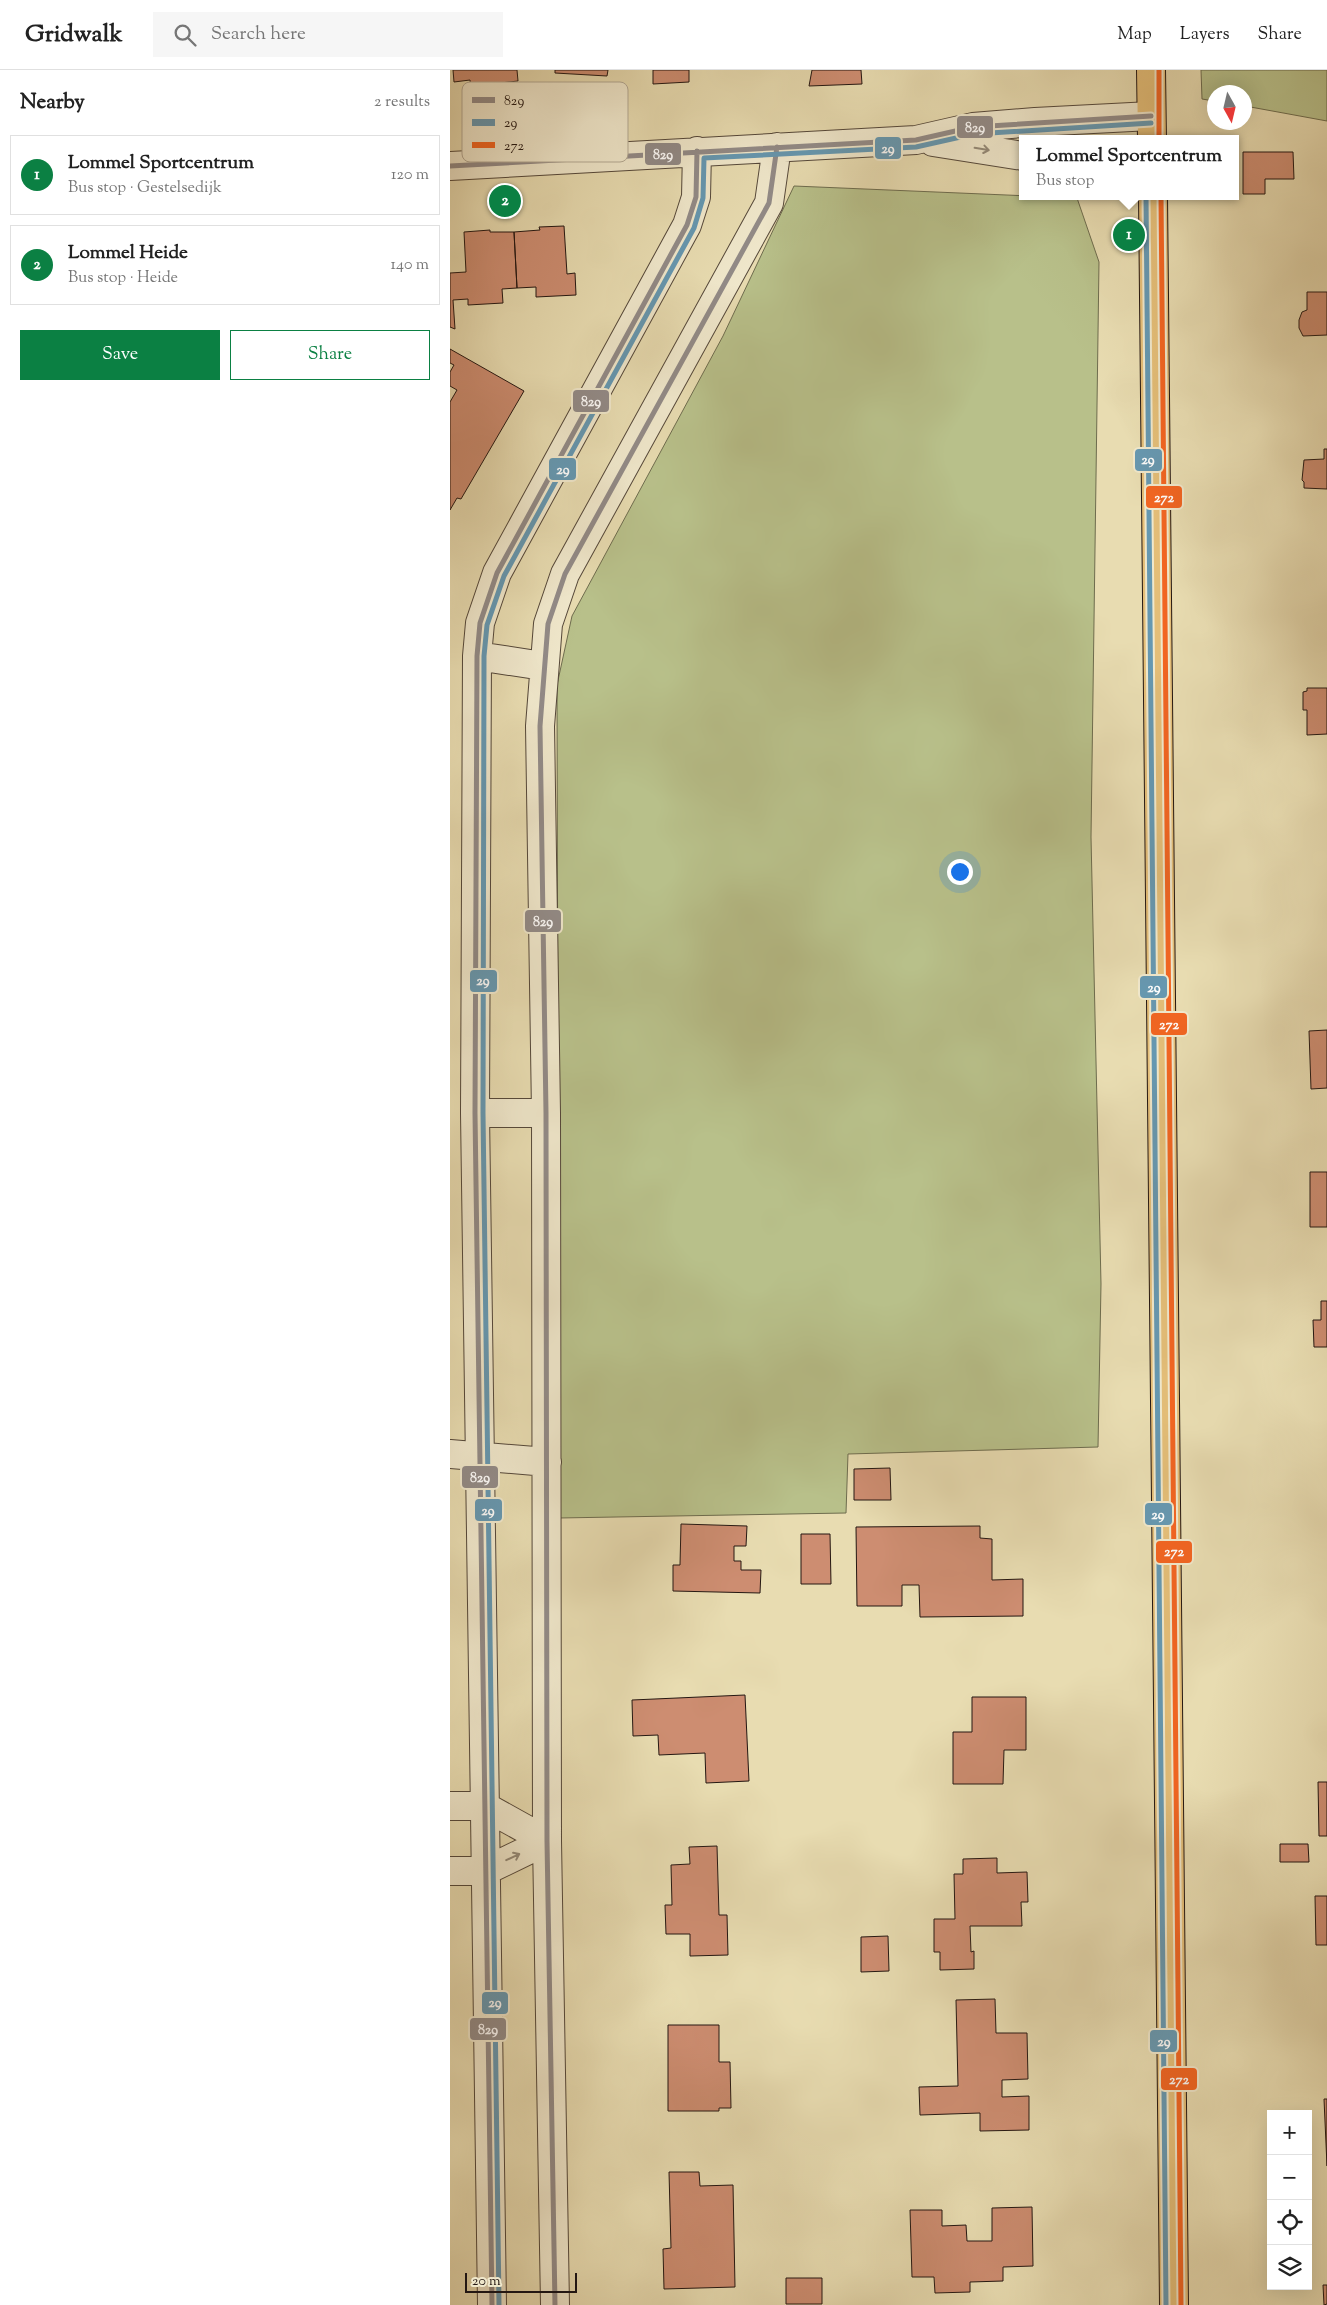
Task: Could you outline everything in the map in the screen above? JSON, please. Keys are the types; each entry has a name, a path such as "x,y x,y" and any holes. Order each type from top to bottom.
{"main road":[{"path":"1151,70 1152,127"},
{"path":"1153,200 1174,2305"}],"street":[{"path":"628,155 916,140 973,127 1035,122 1152,127"},
{"path":"916,140 1019,155"},
{"path":"555,2305 548,1841 546,1113 540,726 543,666 548,624 565,574 769,203 777,146"},
{"path":"492,2305 475,1113 477,656 480,623 496,573 687,225 696,197 698,151"},
{"path":"450,166 516,162"},
{"path":"477,656 543,666"},
{"path":"475,1113 546,1113"},
{"path":"450,1454 547,1462"},
{"path":"450,1806 484,1806 548,1841"},
{"path":"450,1871 485,1871 548,1841"}],"green space":[{"path":"1201,70 1327,70 1327,121 1252,107 1252,85 1207,85 1207,100 1202,99"},
{"path":"794,186 1019,196 1019,200 1078,200 1099,262 1091,837 1101,1284 1098,1447 848,1454 846,1513 559,1518 557,685 572,616 723,336"}],"building":[{"path":"453,70 517,70 518,81 470,82 470,80 454,82"},
{"path":"555,70 608,70 607,76 555,73"},
{"path":"653,70 689,70 689,82 653,84"},
{"path":"812,70 861,70 862,84 809,86"},
{"path":"1243,152 1293,152 1294,179 1265,179 1265,194 1243,194"},
{"path":"564,226 567,274 575,273 576,295 536,297 536,287 517,288 514,232 540,230 539,227"},
{"path":"490,230 490,232 514,232 517,288 502,289 503,303 468,305 468,299 453,300 455,329 450,327 450,273 466,272 464,232"},
{"path":"1307,292 1327,292 1327,335 1303,336 1299,328 1302,312 1307,310"},
{"path":"450,349 524,391 461,499 457,498 450,510 450,402 457,390 450,386 450,372 454,365 450,363"},
{"path":"1324,449 1327,449 1327,489 1304,488 1302,480 1304,460 1324,459"},
{"path":"1307,688 1327,688 1327,734 1307,735 1307,710 1303,710 1303,692 1307,691"},
{"path":"1327,1030 1327,1088 1311,1089 1309,1031"},
{"path":"1310,1172 1327,1172 1327,1227 1310,1227"},
{"path":"1321,1301 1327,1301 1327,1347 1314,1347 1313,1320 1321,1320"},
{"path":"890,1468 891,1500 854,1500 854,1469"},
{"path":"681,1524 747,1526 746,1546 734,1546 734,1561 741,1561 741,1570 761,1570 760,1593 673,1591 673,1565 680,1565"},
{"path":"980,1526 980,1538 992,1539 992,1580 1023,1579 1023,1616 920,1617 919,1585 902,1585 902,1606 857,1606 856,1527"},
{"path":"801,1534 830,1534 831,1584 801,1584"},
{"path":"745,1695 749,1781 706,1783 705,1753 659,1755 658,1735 633,1736 632,1700"},
{"path":"972,1697 1026,1697 1026,1750 1004,1750 1003,1784 953,1784 953,1732 972,1732"},
{"path":"1318,1782 1327,1782 1327,1836 1319,1836"},
{"path":"1280,1844 1308,1844 1309,1862 1280,1862"},
{"path":"717,1846 719,1915 727,1915 728,1955 690,1956 690,1934 666,1934 665,1905 672,1905 671,1865 690,1864 689,1847"},
{"path":"997,1858 997,1873 1027,1872 1028,1902 1021,1902 1022,1926 970,1926 971,1952 974,1951 974,1969 940,1970 940,1952 934,1952 934,1919 955,1919 954,1874 963,1874 963,1859"},
{"path":"1315,1896 1327,1896 1327,1945 1316,1945"},
{"path":"888,1936 889,1971 861,1972 861,1937"},
{"path":"995,1999 996,2033 1027,2033 1028,2079 1002,2080 1002,2097 1029,2096 1029,2130 980,2131 980,2113 920,2115 919,2087 958,2086 956,2000"},
{"path":"668,2025 719,2025 719,2062 730,2062 731,2108 719,2108 719,2111 668,2111"},
{"path":"1324,2099 1327,2099 1327,2166"},
{"path":"669,2172 699,2172 700,2186 733,2185 735,2287 664,2289 663,2249 671,2248"},
{"path":"1032,2207 1033,2266 1003,2267 1003,2281 970,2282 970,2292 935,2293 934,2277 912,2277 910,2210 942,2210 942,2226 966,2225 967,2241 992,2241 992,2208"},
{"path":"786,2278 822,2278 822,2304 786,2304"},
{"path":"1323,2285 1327,2285 1327,2304 1324,2305"}],"transit line":[{"name":"272","path":"1159,70 1159,135"},
{"name":"829","path":"628,156 916,140 973,127 1151,116"},
{"name":"29","path":"499,2305 483,1113 484,656 487,625 504,576 694,228 703,198 704,158 916,147 974,134 1151,123"},
{"name":"829","path":"555,2305 547,1841 546,1113 540,726 548,624 565,574 769,203 777,147"},
{"name":"829","path":"492,2305 475,1113 477,656 480,623 497,573 687,225 696,197 697,151"},
{"name":"829","path":"450,166 522,162"},
{"name":"29","path":"1146,200 1166,2305"},
{"name":"272","path":"1161,200 1181,2305"}],"place":[{"name":"Lommel Heide","path":"505,201"},
{"name":"Lommel Sportcentrum","path":"1129,235"}]}
